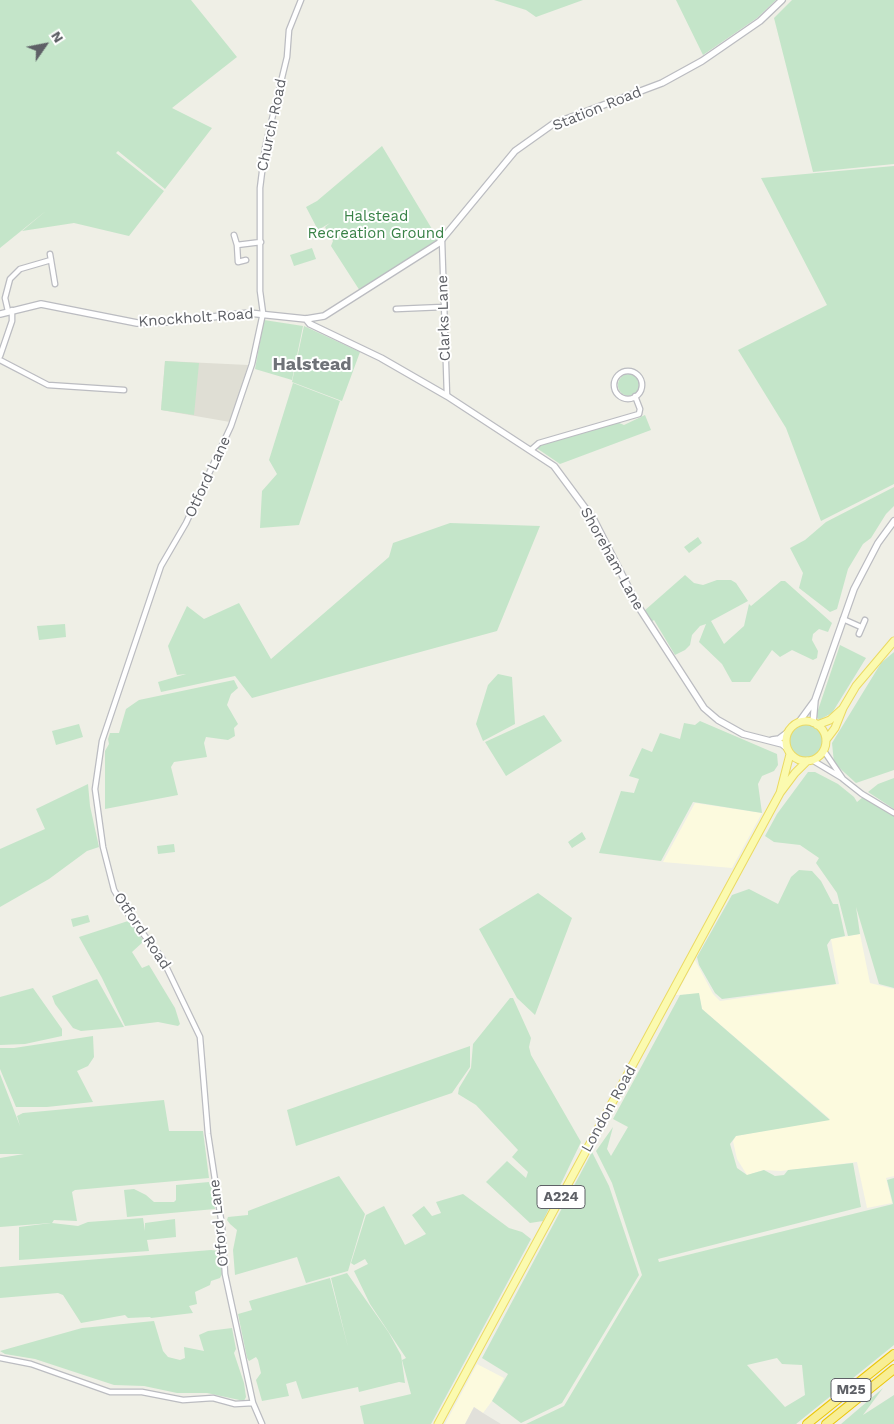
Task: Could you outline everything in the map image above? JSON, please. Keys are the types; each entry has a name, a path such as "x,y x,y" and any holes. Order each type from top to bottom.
{"highway":[{"name":"M25","path":"807,1424 894,1354"},
{"name":"M25","path":"826,1424 894,1369"}],"main road":[{"path":"843,708 830,720 815,724 799,722 787,733 788,751 798,760 809,760 824,751 826,740 835,728 843,708 868,670 894,642"},
{"path":"815,724 823,732 826,740"},
{"name":"London Road","path":"780,793 788,751"},
{"name":"London Road","path":"438,1424 780,793 795,773 809,760"}],"street":[{"name":"Church Road","path":"262,313 260,282 260,188 265,148 286,57 289,30 301,0"},
{"name":"Station Road","path":"306,319 320,317 333,311 442,240 515,152 553,124 662,83 702,61 760,21 782,0"},
{"path":"234,235 237,245 238,262 246,260"},
{"name":"Clarks Lane","path":"442,240 447,396"},
{"path":"237,245 261,242"},
{"path":"50,254 55,284"},
{"path":"0,356 12,320 5,298 10,278 20,269 51,260"},
{"name":"Knockholt Road","path":"0,314 31,305 51,304 120,321 137,323 165,322 221,314 262,313 306,319"},
{"path":"396,309 443,307"},
{"name":"Otford Lane","path":"139,635 161,566 186,523 231,426 252,364 262,313"},
{"name":"Shoreham Lane","path":"306,319 310,324 381,358 447,396 554,466 594,520 638,606 704,708 718,720 743,734 770,740 788,751"},
{"path":"0,360 48,385 124,390"},
{"path":"632,371 636,372 642,388 636,396 625,399 619,396 614,382 615,378 632,371"},
{"path":"116,383 117,390"},
{"path":"531,450 540,444 639,414 640,408 636,396"},
{"path":"799,722 815,700 843,619 867,561 894,520"},
{"path":"843,619 861,627"},
{"path":"859,634 865,620"},
{"name":"Otford Road","path":"139,635 102,741 95,790 103,848 114,890 130,917 162,958 193,1020"},
{"path":"815,700 815,724"},
{"path":"770,740 779,739 787,733"},
{"path":"824,751 843,779"},
{"path":"809,760 843,779 862,794 894,813"},
{"name":"Otford Lane","path":"193,1020 200,1037 208,1134 222,1226 225,1274 253,1403 262,1424"},
{"path":"0,1358 31,1364 110,1392 142,1392 183,1400 213,1398 235,1404 253,1403"}],"shaded area":[{"path":"165,361 248,365 230,422 161,410"},
{"path":"695,803 762,813 732,868 663,862"},
{"path":"860,934 870,983 894,989 894,1176 886,1178 892,1203 867,1208 857,1162 781,1171 764,1170 747,1175 737,1159 733,1141 736,1136 830,1119 702,1009 699,994 676,995 695,960 713,994 720,1001 839,984 831,939"},
{"path":"477,1364 504,1378 492,1401 483,1413 474,1407 465,1424 445,1424"},
{"path":"474,1407 483,1413 501,1424 465,1424"}],"green space":[{"path":"0,0 191,0 237,57 172,108 212,128 165,189 118,151 116,153 164,191 129,236 74,223 22,231 47,210 0,248"},
{"path":"494,0 583,0 536,17 526,10"},
{"path":"676,0 776,0 757,18 703,55"},
{"path":"792,0 894,0 894,164 813,172 774,18"},
{"name":"Halstead Recreation Ground","path":"382,146 438,239 360,291 331,246 333,241 325,227 330,223 318,230 306,207 317,201"},
{"path":"894,166 894,484 821,521 786,428 738,350 827,305 761,178"},
{"path":"312,248 316,259 294,266 290,255"},
{"path":"264,320 303,326 292,380 255,369"},
{"path":"304,326 360,352 342,401 292,382"},
{"path":"165,361 199,363 194,415 161,410"},
{"path":"625,374 633,374 640,381 640,389 633,396 625,396 618,389 618,381"},
{"path":"293,383 340,401 299,525 260,528 262,491 277,474 269,460"},
{"path":"645,415 651,430 560,464 535,447 617,422 624,425"},
{"path":"894,487 894,506 886,514 871,538 863,544 848,569 837,609 830,612 799,588 803,573 790,548 805,540 826,522"},
{"path":"450,523 540,526 497,631 252,698 235,676 161,692 158,682 186,674 177,675 168,646 187,606 204,619 239,603 271,659 389,557 393,543"},
{"path":"698,537 702,543 689,553 684,547"},
{"path":"685,575 694,583 703,585 717,580 731,580 736,583 748,601 711,621 724,644 744,626 749,604 751,606 781,581 785,581 832,623 828,632 819,629 813,634 812,640 818,651 817,658 813,660 792,650 780,657 772,650 750,682 732,682 722,664 699,642 706,624 700,626 692,635 690,645 685,650 675,655 654,620 651,622 644,611"},
{"path":"65,624 66,637 39,640 37,626"},
{"path":"840,645 866,658 832,713 819,720 816,716"},
{"path":"894,652 894,770 856,783 834,763 832,743 881,663"},
{"path":"498,674 512,677 515,724 483,741 476,724 488,685"},
{"path":"234,680 238,688 231,694 227,705 238,724 234,728 235,736 228,740 206,737 204,743 207,757 174,762 171,767 178,795 105,809 105,751 109,744 110,733 119,733 126,709 139,700"},
{"path":"544,715 562,741 506,776 485,742"},
{"path":"700,721 777,754 778,765 774,771 762,776 758,784 762,813 693,802 661,861 599,853 621,791 634,793 639,779 629,776 642,748 652,752 660,733 680,739 684,723 695,725"},
{"path":"79,724 83,737 56,745 52,731"},
{"path":"806,724 818,729 823,741 818,753 806,758 794,753 789,741 794,729"},
{"path":"808,772 815,772 838,784 854,797 857,802 863,797 894,816 894,988 879,984 856,907 860,934 848,936 837,893 816,863 819,858 800,845 774,842 765,836 777,814"},
{"path":"894,778 894,809 868,792 878,784"},
{"path":"88,784 90,806 99,847 87,851 49,879 0,907 0,849 45,829 36,809"},
{"path":"582,832 586,839 572,848 568,842"},
{"path":"174,844 175,852 158,854 157,846"},
{"path":"799,870 812,871 821,881 833,904 838,904 845,936 831,939 827,945 836,984 722,999 715,993 699,965 697,957 732,895 749,889 778,904 791,877"},
{"path":"538,893 572,918 535,1015 517,998 479,929"},
{"path":"88,915 90,922 73,927 71,919"},
{"path":"128,921 144,941 132,952 142,968 149,965 175,1008 180,1024 178,1026 158,1022 125,1026 102,978 79,937"},
{"path":"97,979 124,1027 81,1031 73,1028 55,1004 52,996"},
{"path":"33,988 62,1029 62,1036 25,1044 0,1045 0,997"},
{"path":"699,993 702,1009 830,1120 736,1136 730,1144 737,1168 747,1175 764,1170 775,1176 784,1175 788,1170 853,1163 861,1207 658,1259 659,1262 893,1204 887,1180 894,1178 894,1345 796,1424 526,1424 564,1406 642,1275 612,1183 596,1151 613,1127 607,1149 611,1156 628,1127 613,1119 680,995","holes":["777,1358 782,1364 802,1365 805,1395 785,1407 747,1365"]},
{"path":"510,998 513,998 531,1038 529,1047 531,1055 581,1142 543,1221 530,1223 486,1182 507,1161 526,1178 528,1172 512,1157 518,1150 476,1105 458,1094 459,1088 471,1068 473,1044"},
{"path":"93,1036 94,1057 88,1066 77,1071 93,1102 47,1107 16,1107 0,1069 0,1048 14,1048"},
{"path":"470,1046 470,1067 452,1093 296,1146 287,1110"},
{"path":"0,1074 20,1126 17,1116 23,1113 164,1100 169,1131 203,1131 209,1178 75,1190 72,1192 77,1221 54,1220 52,1223 78,1226 88,1222 143,1218 145,1231 145,1223 175,1219 176,1237 147,1240 149,1251 19,1260 19,1227 51,1223 0,1227 0,1158 24,1154 0,1154"},
{"path":"592,1152 609,1186 639,1275 562,1403 521,1423 492,1401 508,1374 482,1358"},
{"path":"339,1176 365,1214 348,1271 306,1283 297,1257 235,1275 233,1250 237,1230 227,1220 228,1217 248,1215 248,1211"},
{"path":"209,1182 215,1209 127,1217 124,1190 134,1189 146,1195 154,1202 174,1202 176,1200 176,1185"},
{"path":"463,1194 509,1228 522,1232 531,1239 431,1424 364,1424 360,1406 411,1394 402,1360 406,1358 370,1304 354,1271 368,1264 365,1259 354,1265 351,1263 366,1215 384,1206 405,1245 426,1234 412,1215 424,1206 432,1216 441,1213 436,1202"},
{"path":"211,1250 219,1251 222,1274 220,1278 211,1281 210,1285 195,1292 197,1304 189,1306 193,1313 151,1318 128,1318 125,1315 81,1323 63,1295 58,1293 0,1298 0,1267"},
{"path":"347,1273 389,1333 401,1355 405,1383 399,1382 359,1392 358,1387 302,1399 296,1381 286,1384 289,1396 262,1401 256,1380 261,1373 258,1360 256,1357 249,1361 247,1358 238,1314 252,1310 249,1301 330,1278 348,1347 331,1278"},
{"path":"154,1321 163,1351 168,1357 180,1360 185,1358 184,1347 204,1351 199,1335 208,1331 232,1328 236,1349 234,1353 244,1383 246,1397 244,1401 207,1393 177,1393 144,1386 114,1385 35,1359 5,1354 0,1351 82,1328"},
{"path":"883,1388 863,1415 894,1395 894,1424 841,1424"}],"district":[{"name":"Halstead","path":"312,365"}]}
